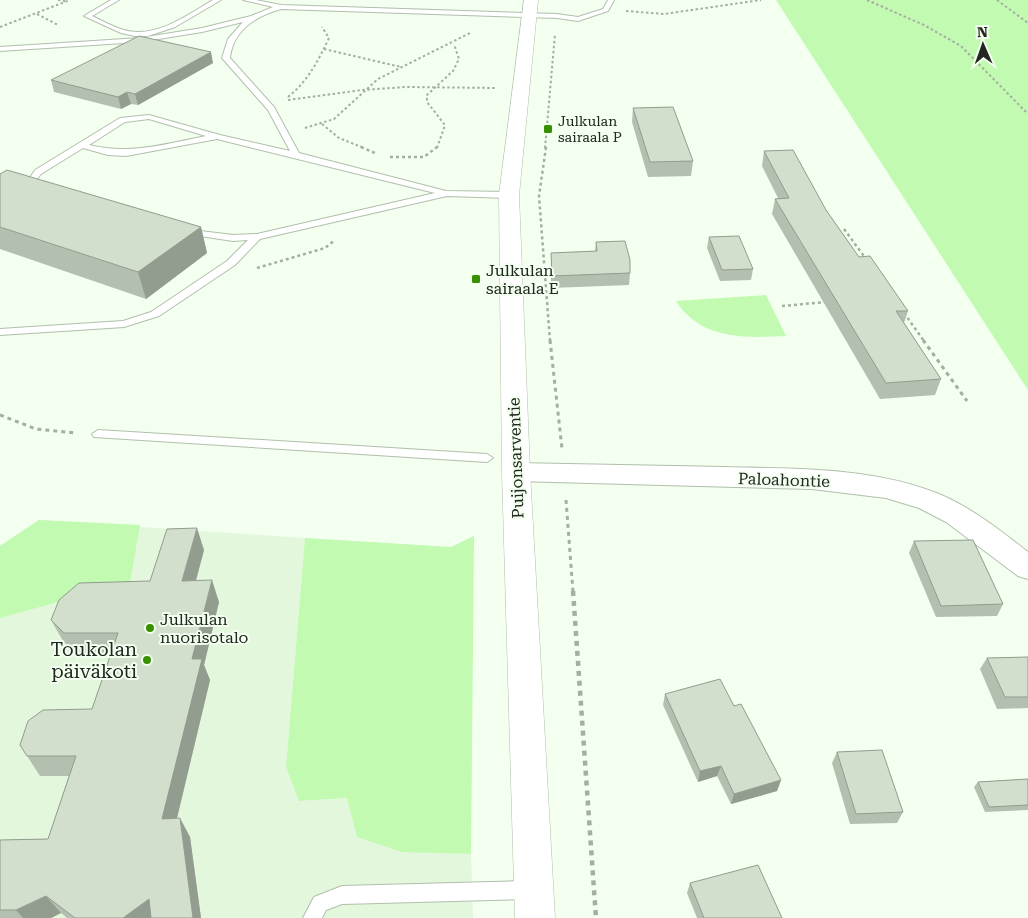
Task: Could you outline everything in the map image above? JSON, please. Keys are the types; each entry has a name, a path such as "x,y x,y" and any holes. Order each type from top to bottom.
{"main road":[{"name":"Puijonsarventie","path":"530,8 509,195 501,465 534,904"}],"street":[{"name":"Paloahontie","path":"501,465 812,480 854,483 898,490 930,502 962,519 1028,568"}],"lane":[{"path":"116,0 88,16 124,33 134,34 158,31 218,0"},
{"path":"246,0 285,6 486,15 530,8 578,19 606,10 611,0"},
{"path":"0,49 140,40 202,30 251,18 285,6"},
{"path":"251,18 238,30 226,51 226,58 271,109 296,155"},
{"path":"55,192 36,187 33,179 38,172 123,120 149,117 218,137 448,193 509,195"},
{"path":"80,146 108,152 126,153 218,137"},
{"path":"181,230 233,238 257,237 448,193"},
{"path":"0,332 124,324 155,314 231,263 257,237"},
{"path":"98,434 501,465"},
{"path":"312,918 320,903 342,895 534,904"}],"path":[{"path":"58,0 66,2"},
{"path":"0,27 70,0"},
{"path":"606,10 664,14 761,0"},
{"path":"867,0 924,25 961,46 1028,114"},
{"path":"997,0 1028,23"},
{"path":"285,6 323,28 329,38 313,71 300,88 282,101 362,90 498,88"},
{"path":"284,132 333,120 350,107 362,90 386,74 454,44 476,30 486,15"},
{"path":"383,156 412,160 429,155 439,147 445,125 436,111 427,102 427,95 453,71 459,59 454,44"},
{"path":"324,49 402,67"},
{"path":"322,124 339,138 378,154"},
{"path":"844,229 871,267"},
{"path":"782,306 828,302"},
{"path":"899,306 967,401"},
{"path":"0,415 18,426 49,432 98,434"}],"shaded area":[{"name":"Toukolan päiväkoti","path":"39,520 305,538 286,767 299,801 348,798 357,837 436,853 471,854 473,918 0,918 0,546"}],"green space":[{"path":"776,0 1028,0 1028,390"},
{"path":"766,295 786,336 740,336 711,330 686,314 676,301"},
{"path":"39,520 140,525 130,582 0,618 0,546"},
{"path":"474,536 471,854 402,852 357,837 347,798 299,801 286,767 305,538 451,547"}],"building":[{"path":"139,36 211,52 135,94 127,92 118,97 51,80"},
{"path":"673,107 693,161 650,162 633,108"},
{"path":"793,150 826,210 859,257 870,256 908,311 896,311 941,379 886,383 775,199 789,198 764,151"},
{"path":"7,170 201,227 138,272 0,227 0,174"},
{"path":"739,236 753,269 722,270 709,237"},
{"path":"625,241 630,260 630,273 552,276 551,253 597,251 596,242"},
{"path":"197,528 182,581 212,580 192,659 202,659 162,819 180,818 193,918 151,918 149,899 123,918 75,918 46,896 16,910 0,910 0,840 48,839 76,756 27,756 20,745 28,721 43,710 92,709 118,633 64,633 51,620 59,600 79,583 150,581 167,529"},
{"path":"973,540 1003,604 941,606 914,541"},
{"path":"1028,657 1028,697 1005,697 987,658"},
{"path":"720,679 734,706 741,704 781,780 734,794 721,766 700,771 665,694"},
{"path":"882,750 903,812 856,814 837,752"},
{"path":"1028,779 1028,805 989,807 978,782"},
{"path":"758,865 782,918 704,918 690,883"}],"place":[{"name":"Julkulan sairaala P","path":"548,129"},
{"name":"Julkulan sairaala E","path":"476,279"},
{"name":"Julkulan nuorisotalo","path":"150,628"},
{"name":"Toukolan päiväkoti","path":"147,660"}]}
